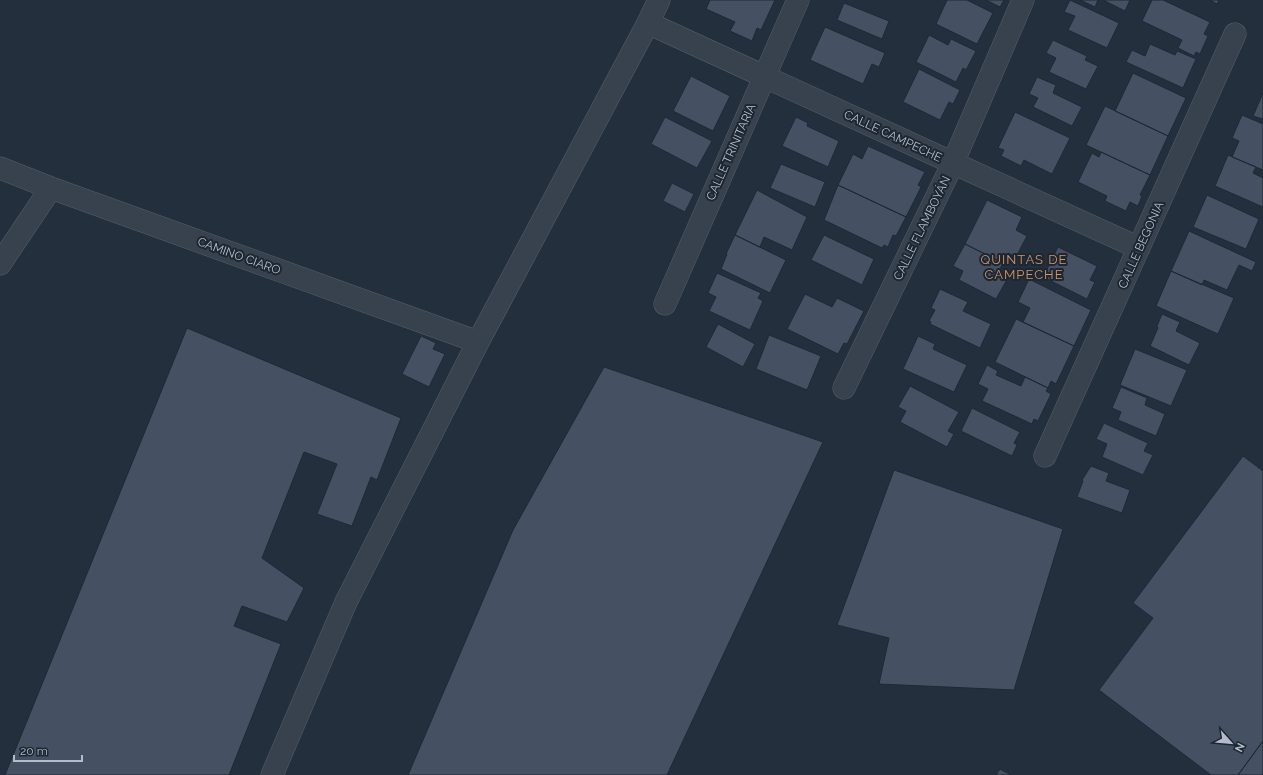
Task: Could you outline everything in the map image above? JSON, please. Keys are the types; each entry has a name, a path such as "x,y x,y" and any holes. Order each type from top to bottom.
{"street":[{"path":"272,775 346,602 478,342 648,23 658,0"},
{"name":"CALLE TRINITARIA","path":"665,304 798,0"},
{"name":"CALLE FLAMBOYÁN","path":"844,388 953,164 1023,0"},
{"name":"CALLE CAMPECHE","path":"648,23 953,164 1140,248"},
{"name":"CALLE BEGONIA","path":"1045,456 1236,34"},
{"name":"CAMINO CIARO","path":"0,168 51,188 478,342"},
{"path":"0,264 51,188"}],"building":[{"path":"710,0 775,0 761,30 757,28 752,41 730,31 735,22 706,9"},
{"path":"947,0 967,0 993,13 977,44 936,24"},
{"path":"986,0 1004,0 1000,7"},
{"path":"1070,0 1119,23 1107,48 1068,30 1075,16 1064,12"},
{"path":"1080,0 1098,0 1095,7"},
{"path":"1103,0 1130,0 1125,11"},
{"path":"1152,0 1163,0 1210,22 1204,34 1208,36 1200,54 1196,52 1194,56 1178,48 1182,40 1142,21"},
{"path":"1210,0 1219,0 1217,4"},
{"path":"844,3 889,21 882,39 837,20"},
{"path":"825,27 885,53 879,67 872,64 863,84 810,60"},
{"path":"929,35 948,45 951,39 976,51 966,70 963,68 956,82 916,62"},
{"path":"1053,40 1087,56 1085,60 1098,66 1086,89 1049,72 1056,58 1046,53"},
{"path":"1150,44 1175,55 1177,51 1196,59 1183,88 1126,62 1132,50 1145,56"},
{"path":"919,69 960,90 953,104 949,102 940,120 903,102"},
{"path":"1133,73 1186,98 1168,136 1115,111"},
{"path":"691,76 730,96 713,131 673,111"},
{"path":"1037,77 1056,85 1053,93 1082,107 1072,126 1033,107 1038,98 1029,94"},
{"path":"1263,93 1263,119 1253,116"},
{"path":"1105,106 1168,136 1150,175 1086,145"},
{"path":"1015,112 1070,138 1052,174 1024,160 1021,166 1001,156 1004,150 998,148"},
{"path":"1242,115 1263,124 1263,170 1232,157 1239,141 1232,138"},
{"path":"665,117 712,141 697,168 651,144"},
{"path":"796,117 808,123 807,126 839,141 828,167 782,146"},
{"path":"868,146 925,172 918,185 921,187 906,217 838,185 853,154 862,159"},
{"path":"1101,152 1150,175 1140,195 1142,196 1138,206 1130,202 1126,211 1105,201 1107,196 1078,182 1092,153 1099,157"},
{"path":"1228,155 1256,167 1253,173 1263,178 1263,207 1215,186"},
{"path":"781,164 825,182 815,207 770,188"},
{"path":"672,183 694,194 685,212 663,201"},
{"path":"838,185 906,217 896,236 893,235 888,247 884,245 882,248 824,220"},
{"path":"757,190 807,217 792,250 764,237 760,247 735,235"},
{"path":"1207,195 1259,219 1246,249 1193,227"},
{"path":"987,200 1022,217 1016,230 1027,236 1016,257 1008,253 1003,263 965,244"},
{"path":"1189,231 1256,262 1252,271 1239,265 1227,290 1204,280 1202,285 1171,271"},
{"path":"735,235 786,260 770,293 721,269"},
{"path":"824,235 874,259 862,285 811,260"},
{"path":"965,244 1003,263 999,271 1009,276 996,299 959,280 963,271 953,266"},
{"path":"1058,247 1097,266 1090,280 1095,282 1087,299 1043,277"},
{"path":"1171,271 1234,298 1218,334 1156,306"},
{"path":"717,273 761,293 758,298 763,301 750,330 709,311 716,297 708,293"},
{"path":"1029,279 1091,310 1074,346 1023,322 1030,308 1018,302"},
{"path":"940,289 968,302 963,311 991,324 980,348 930,324 931,322 929,321 935,310 931,308"},
{"path":"805,294 832,307 837,298 864,311 847,344 844,343 838,354 787,329"},
{"path":"1162,314 1180,322 1176,331 1200,343 1189,365 1150,346"},
{"path":"1016,319 1074,346 1056,384 1051,381 1048,388 995,362"},
{"path":"718,324 755,344 743,367 706,347"},
{"path":"187,328 401,418 377,480 371,477 352,526 317,514 337,464 304,452 262,558 304,588 287,622 242,606 234,626 281,644 229,775 5,775"},
{"path":"769,335 821,356 807,390 756,369"},
{"path":"421,336 436,343 433,349 445,354 429,387 402,374"},
{"path":"918,336 935,344 933,349 967,365 954,392 903,369"},
{"path":"1135,349 1187,370 1171,406 1120,385"},
{"path":"987,365 998,371 996,375 1021,386 1025,377 1048,388 1046,391 1051,394 1038,421 1034,419 1032,424 982,401 988,389 978,384"},
{"path":"604,367 823,442 667,775 408,775 513,530"},
{"path":"910,386 959,412 948,431 954,434 947,447 900,422 906,411 898,407"},
{"path":"1121,387 1147,398 1145,405 1165,414 1156,436 1118,420 1121,412 1112,408"},
{"path":"972,408 1020,432 1014,443 1017,445 1012,456 961,431"},
{"path":"1104,423 1148,443 1144,451 1153,455 1143,475 1102,457 1107,444 1096,439"},
{"path":"1243,456 1263,471 1263,741 1238,775 1211,775 1099,690 1153,618 1133,603"},
{"path":"1091,466 1109,473 1106,481 1130,490 1122,513 1077,497 1083,481 1082,480"},
{"path":"894,470 1063,529 1014,690 879,684 889,638 837,625"},
{"path":"1263,741 1263,775 1238,775"},
{"path":"1000,769 1011,775 996,775"}],"district":[{"name":"QUINTAS DE CAMPECHE","path":"1024,266"}]}
